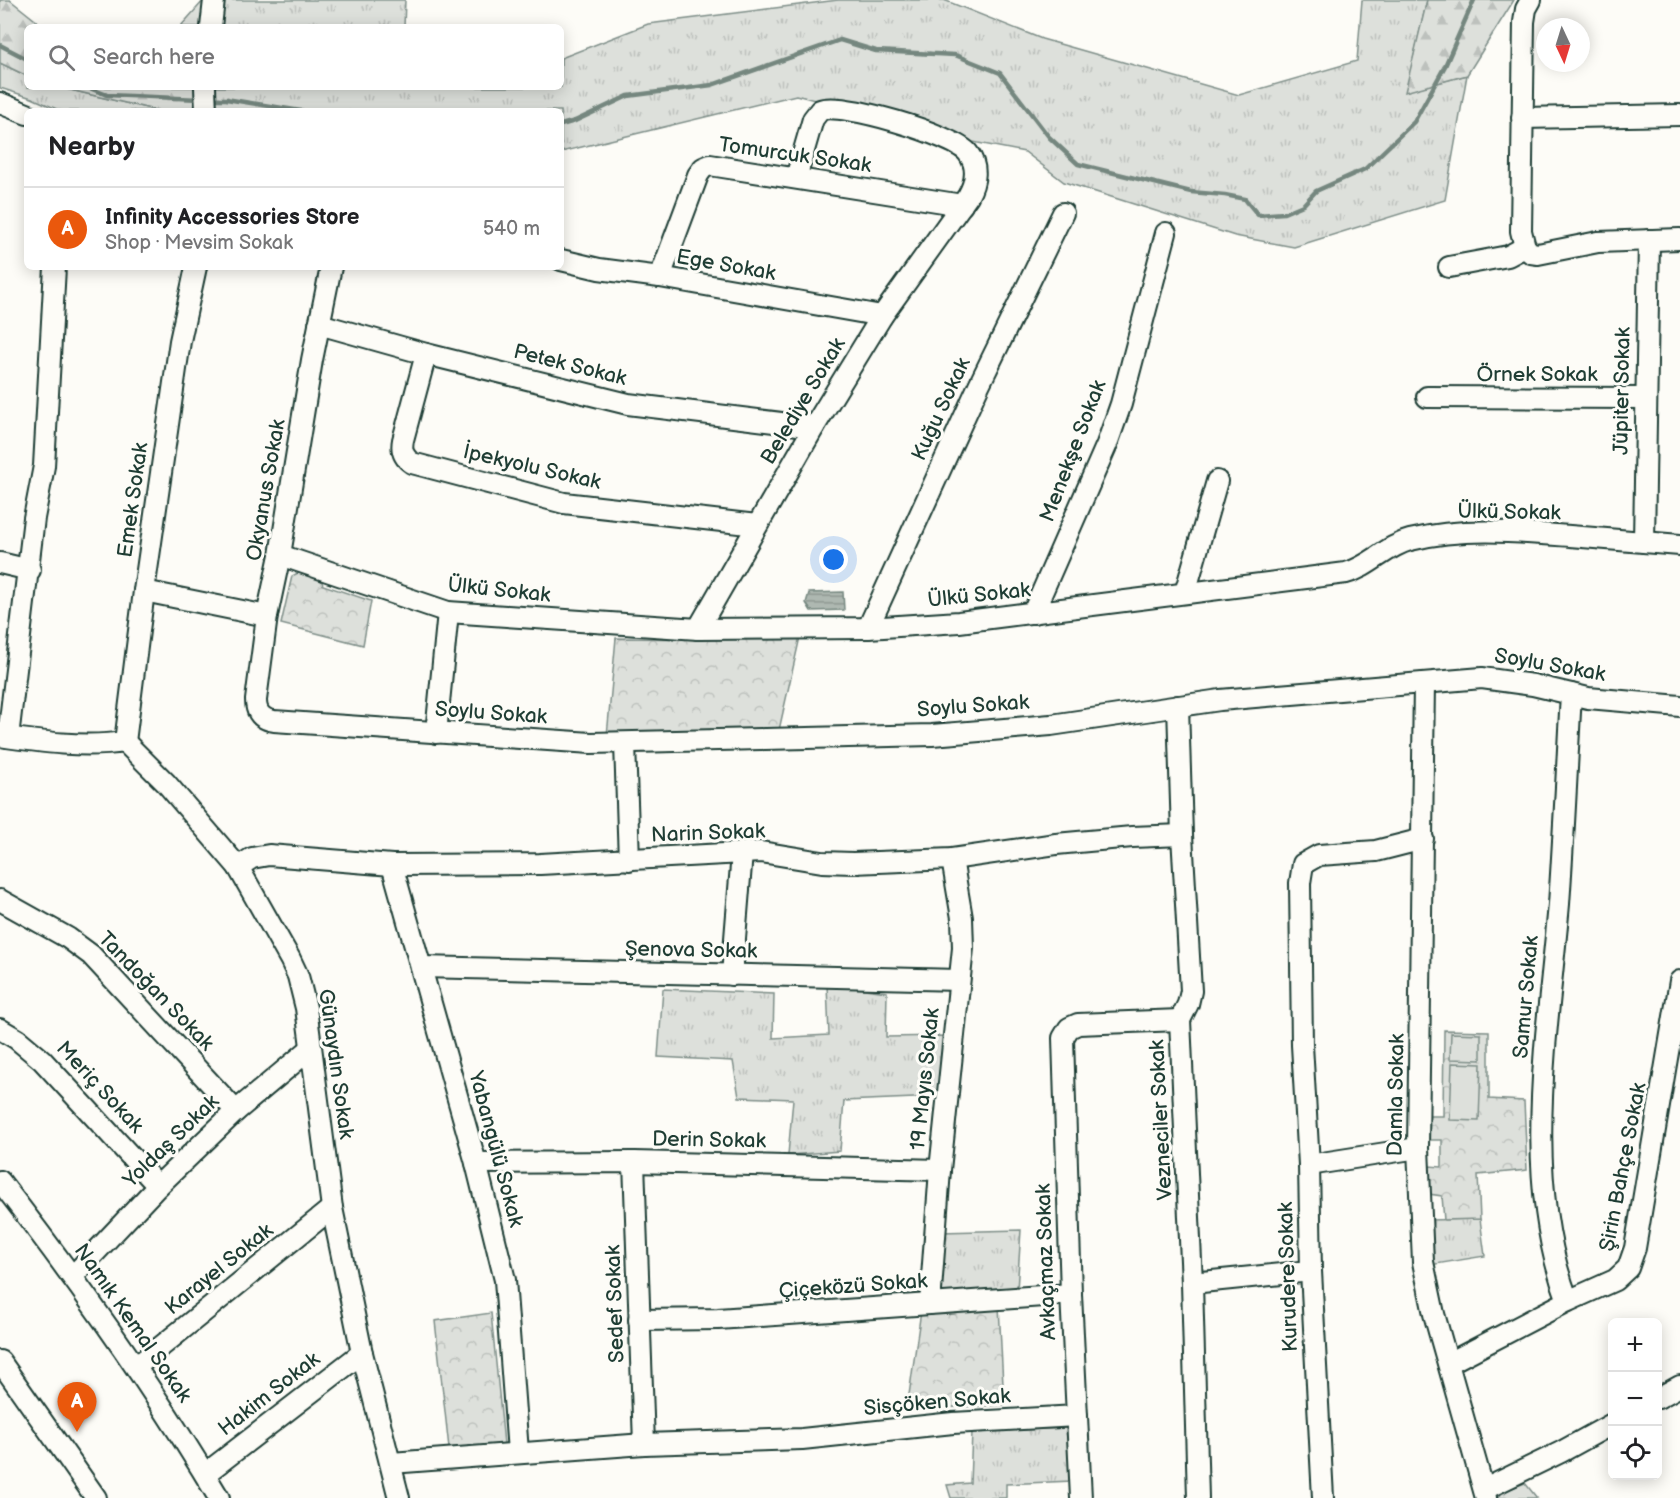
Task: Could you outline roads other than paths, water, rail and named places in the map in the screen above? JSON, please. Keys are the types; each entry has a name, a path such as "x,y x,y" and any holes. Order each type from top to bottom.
{"street":[{"path":"211,24 214,0"},
{"path":"1532,0 1526,9 1524,22 1521,231 1525,247 1531,253 1538,254 1587,244 1680,239"},
{"path":"205,90 206,108"},
{"path":"0,103 24,113"},
{"name":"Belediye Sokak","path":"698,629 814,427 882,316 973,188 975,173 972,160 964,149 952,141 928,131 837,107 823,108 815,116 796,178"},
{"path":"1522,118 1680,115"},
{"name":"Tomurcuk Sokak","path":"660,277 698,175 703,168 715,166 962,205"},
{"name":"Kuğu Sokak","path":"868,628 979,384 1064,213"},
{"name":"Menekşe Sokak","path":"1033,613 1107,444 1121,404 1166,233"},
{"name":"Jüpiter Sokak","path":"1644,543 1649,240"},
{"path":"1449,267 1508,256 1525,247"},
{"name":"Ege Sokak","path":"564,261 599,269 660,277 882,316"},
{"path":"55,270 44,466 34,518 30,570 4,736 85,744 125,742"},
{"name":"Emek Sokak","path":"125,742 180,341 195,270"},
{"name":"Okyanus Sokak","path":"265,719 258,712 256,700 267,616 330,270"},
{"name":"Petek Sokak","path":"319,324 426,354 628,404 814,427"},
{"name":"İpekyolu Sokak","path":"426,354 403,440 402,450 412,463 564,503 758,525"},
{"name":"Örnek Sokak","path":"1427,397 1646,398"},
{"path":"1185,593 1217,481"},
{"name":"Ülkü Sokak","path":"280,555 448,612 698,629 868,628 959,622 1346,573 1363,567 1401,543 1469,532 1514,531 1680,545"},
{"path":"0,563 30,570"},
{"path":"144,591 267,616"},
{"path":"436,733 448,612"},
{"name":"Soylu Sokak","path":"265,719 436,733 625,744 932,735 1051,724 1178,706 1493,678 1571,694 1680,706"},
{"name":"Damla Sokak","path":"1424,683 1418,1148 1425,1279 1485,1493"},
{"name":"Samur Sokak","path":"1568,1301 1557,1274 1550,1244 1543,1174 1542,1113 1545,1035 1559,902 1571,694"},
{"name":"Vezneciler Sokak","path":"1178,706 1182,835 1191,991 1188,1004 1180,1020 1192,1283 1198,1498"},
{"name":"Günaydın Sokak","path":"125,742 166,783 238,867 298,976 306,1008 332,1208 362,1353 399,1498"},
{"path":"625,744 629,860"},
{"name":"Narin Sokak","path":"238,867 252,858 269,855 392,865 567,864 761,852 841,863 952,859 1056,844 1182,835"},
{"name":"Kurudere Sokak","path":"1323,1498 1302,1045 1300,883 1303,864 1319,855 1376,851 1423,839"},
{"path":"732,975 742,853"},
{"name":"19 Mayıs Sokak","path":"930,1304 963,927 952,859"},
{"name":"Yabangülü Sokak","path":"392,865 476,1163 505,1280 518,1452"},
{"name":"Tandoğan Sokak","path":"0,900 68,938 91,955 236,1111"},
{"name":"Şenova Sokak","path":"421,967 959,980"},
{"name":"Şirin Bahçe Sokak","path":"1449,1363 1568,1301 1615,1280 1628,1268 1632,1258 1680,981"},
{"name":"Avkaçmaz Sokak","path":"1081,1498 1071,1294 1062,1046 1064,1034 1071,1026 1078,1024 1180,1020"},
{"name":"Meriç Sokak","path":"0,1029 17,1039 42,1060 158,1186"},
{"name":"Yoldaş Sokak","path":"73,1276 158,1186 236,1111 310,1049"},
{"path":"1309,1165 1418,1148"},
{"name":"Derin Sokak","path":"476,1163 634,1162 940,1170"},
{"name":"Sedef Sokak","path":"634,1162 644,1444"},
{"name":"Namık Kemal Sokak","path":"0,1180 73,1276 137,1366 219,1498"},
{"name":"Karayel Sokak","path":"137,1366 332,1208"},
{"path":"1192,1283 1311,1271"},
{"name":"Çiçeközü Sokak","path":"639,1320 718,1319 1071,1294"},
{"name":"Hakim Sokak","path":"205,1474 362,1353"},
{"path":"0,1361 96,1498"},
{"path":"1662,1396 1680,1386"},
{"name":"Sisçöken Sokak","path":"644,1444 802,1439 953,1423 1077,1416"},
{"path":"1485,1493 1608,1426"},
{"path":"391,1463 644,1444"}],"waterway":[{"path":"564,124 628,96 712,85 840,40 876,51 955,55 1000,73 1049,137 1078,164 1191,192 1245,199 1258,215 1284,213 1303,205 1316,191 1365,169 1414,122 1445,66 1474,0"},
{"path":"0,45 24,57"},
{"path":"94,90 107,95 200,99"},
{"path":"211,99 226,99 282,108"}],"place":[{"name":"Infinity Accessories Store","path":"77,1432"}]}
